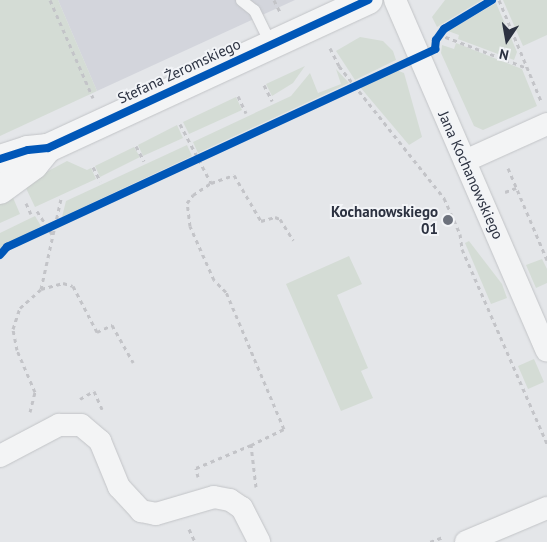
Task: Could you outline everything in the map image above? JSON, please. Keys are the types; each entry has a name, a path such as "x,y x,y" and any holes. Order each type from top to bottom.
{"street":[{"name":"Stefana Żeromskiego","path":"0,159 28,150 48,148 270,43 368,0"},
{"name":"Jana Kochanowskiego","path":"395,0 547,351"},
{"path":"465,161 546,116"},
{"name":"Stefana Żeromskiego","path":"0,190 34,164 48,148"},
{"path":"0,456 59,425 74,424 86,428 100,441 119,487 141,511 156,514 214,497 230,500 242,508 259,542"},
{"path":"466,542 547,508"}],"lane":[{"path":"241,0 254,10 270,43"}],"path":[{"path":"50,0 93,99"},
{"path":"274,0 280,13"},
{"path":"499,0 546,116"},
{"path":"438,34 527,68"},
{"path":"328,45 339,66 444,198 460,234 462,248 547,444"},
{"path":"346,90 363,82"},
{"path":"264,85 272,101"},
{"path":"238,96 246,113"},
{"path":"180,124 211,183"},
{"path":"136,146 144,161"},
{"path":"189,162 206,154"},
{"path":"507,165 547,260"},
{"path":"93,167 100,181"},
{"path":"199,481 196,468 252,445 284,429 226,292 214,280 186,214 186,203 193,194 211,183 234,175 261,221 275,217 280,219 293,240"},
{"path":"41,289 62,199"},
{"path":"37,211 53,237"},
{"path":"40,232 65,220"},
{"path":"41,434 29,409 35,392 17,350 13,329 20,308 41,289 63,283 73,286 98,332 112,325 133,362"},
{"path":"94,392 106,418"},
{"path":"252,445 257,498"},
{"path":"190,483 205,480"}],"shaded area":[{"path":"0,0 58,0 97,91 0,136"},
{"path":"58,0 295,0 97,91"},
{"path":"445,0 482,0 437,27 432,17"},
{"path":"503,0 547,0 547,35 523,46"},
{"path":"496,3 517,52 514,60 458,39 459,35 448,31"},
{"path":"360,37 383,41 393,51 396,60 355,80 336,51"},
{"path":"456,43 522,69 537,106 483,130 474,126 441,53 442,45 454,49"},
{"path":"305,66 293,83 272,96 266,84"},
{"path":"336,69 349,83 198,153 193,142 291,96 310,73 318,93 341,84"},
{"path":"396,70 404,73 422,137 409,145 360,87"},
{"path":"236,97 242,110 189,134 183,122"},
{"path":"177,125 183,138 143,156 138,145"},
{"path":"187,145 192,156 62,217 66,201"},
{"path":"134,147 140,157 100,177 95,166"},
{"path":"67,161 87,170 91,168 96,179 35,207 24,184"},
{"path":"11,193 20,214 0,223 0,200"},
{"path":"35,216 41,226 0,249 0,233"},
{"path":"469,241 502,284 507,298 491,304 465,243"},
{"path":"349,256 362,284 337,295 368,368 361,371 373,398 341,411 286,284"},
{"path":"542,259 547,269 547,283 536,288 526,265"},
{"path":"534,359 544,382 528,389 518,366"}],"cycle path":[{"path":"0,159 28,150 48,148 368,0"},
{"path":"0,255 7,247 435,49 436,40 444,29 492,0"}],"place":[{"name":"Kochanowskiego 01","path":"448,220"}]}
